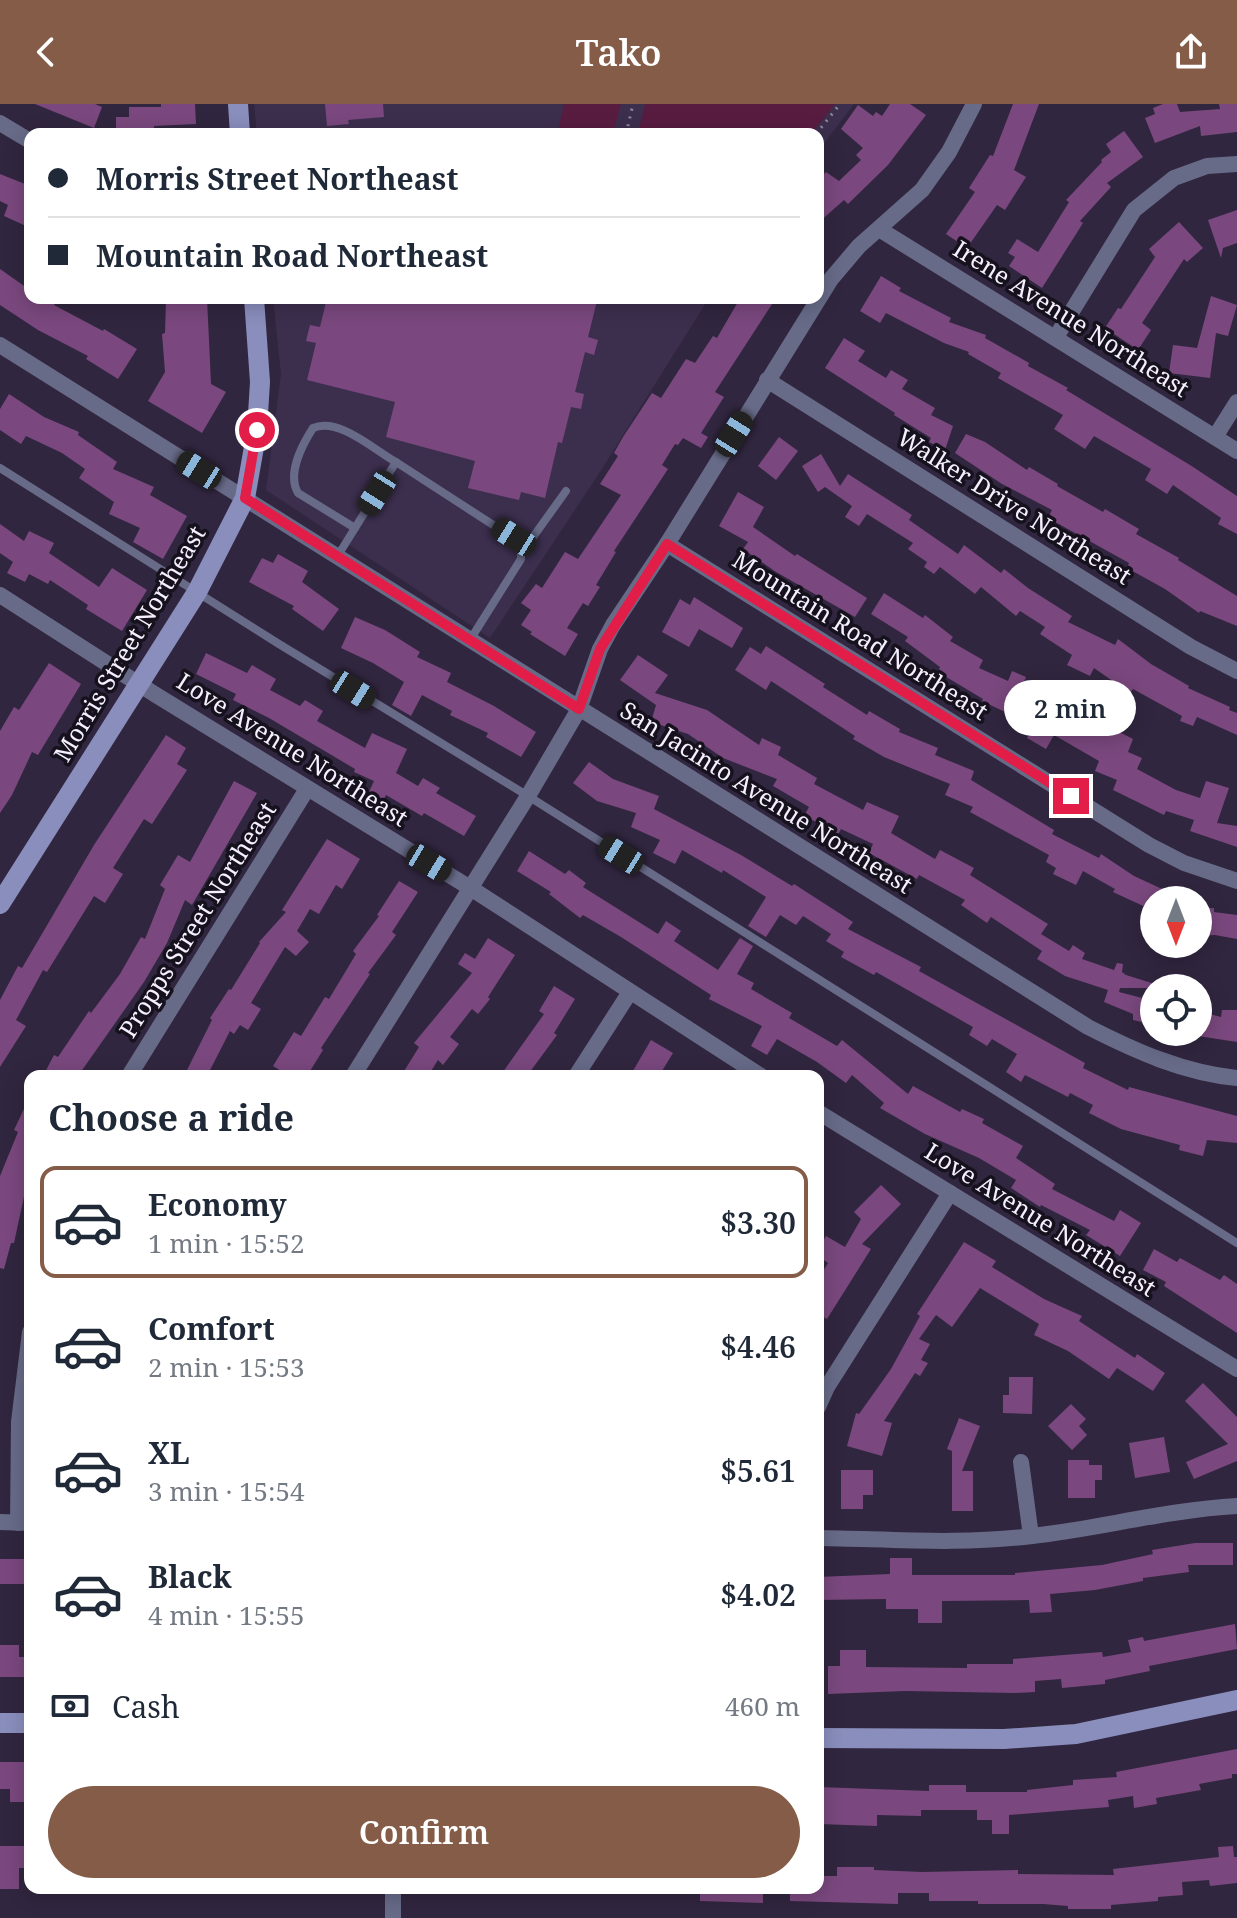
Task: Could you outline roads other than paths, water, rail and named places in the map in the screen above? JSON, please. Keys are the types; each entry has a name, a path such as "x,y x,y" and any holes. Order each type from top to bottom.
{"street":[{"path":"238,104 240,128"},
{"path":"824,290 859,246 922,190 949,152 974,104"},
{"path":"0,123 24,137"},
{"path":"1056,337 1134,210 1174,178 1207,166 1237,164"},
{"name":"Irene Avenue Northeast","path":"879,229 1237,451"},
{"name":"Morris Street Northeast","path":"0,904 197,592 245,498 260,382 254,304"},
{"path":"357,1070 472,889 579,709 600,649 815,304"},
{"name":"San Jacinto Avenue Northeast","path":"0,345 1088,1027 1176,1066 1237,1078"},
{"name":"Walker Drive Northeast","path":"767,380 1191,647 1237,671"},
{"path":"1215,437 1237,402"},
{"name":"Mountain Road Northeast","path":"667,544 1149,845 1184,863 1237,881"},
{"name":"Love Avenue Northeast","path":"0,595 472,889 752,1070"},
{"name":"Propps Street Northeast","path":"133,1070 307,789"},
{"path":"580,1070 630,992"},
{"name":"Love Avenue Northeast","path":"824,1116 1237,1369"},
{"path":"824,1394 950,1193"},
{"path":"0,1522 24,1523 19,1422 24,1381"},
{"path":"1021,1462 1031,1536"},
{"path":"824,1538 986,1540 1031,1536 1190,1508 1237,1506"},
{"path":"824,1738 1004,1739 1076,1734 1237,1700"},
{"path":"0,1723 24,1723"},
{"path":"393,1894 393,1918"}],"lane":[{"path":"355,528 298,493 295,488 296,466 313,428 327,425 349,434 514,537 521,543 523,551"},
{"path":"337,557 396,462"},
{"path":"0,468 1237,1243"},
{"path":"470,641 523,551 566,491"}]}
